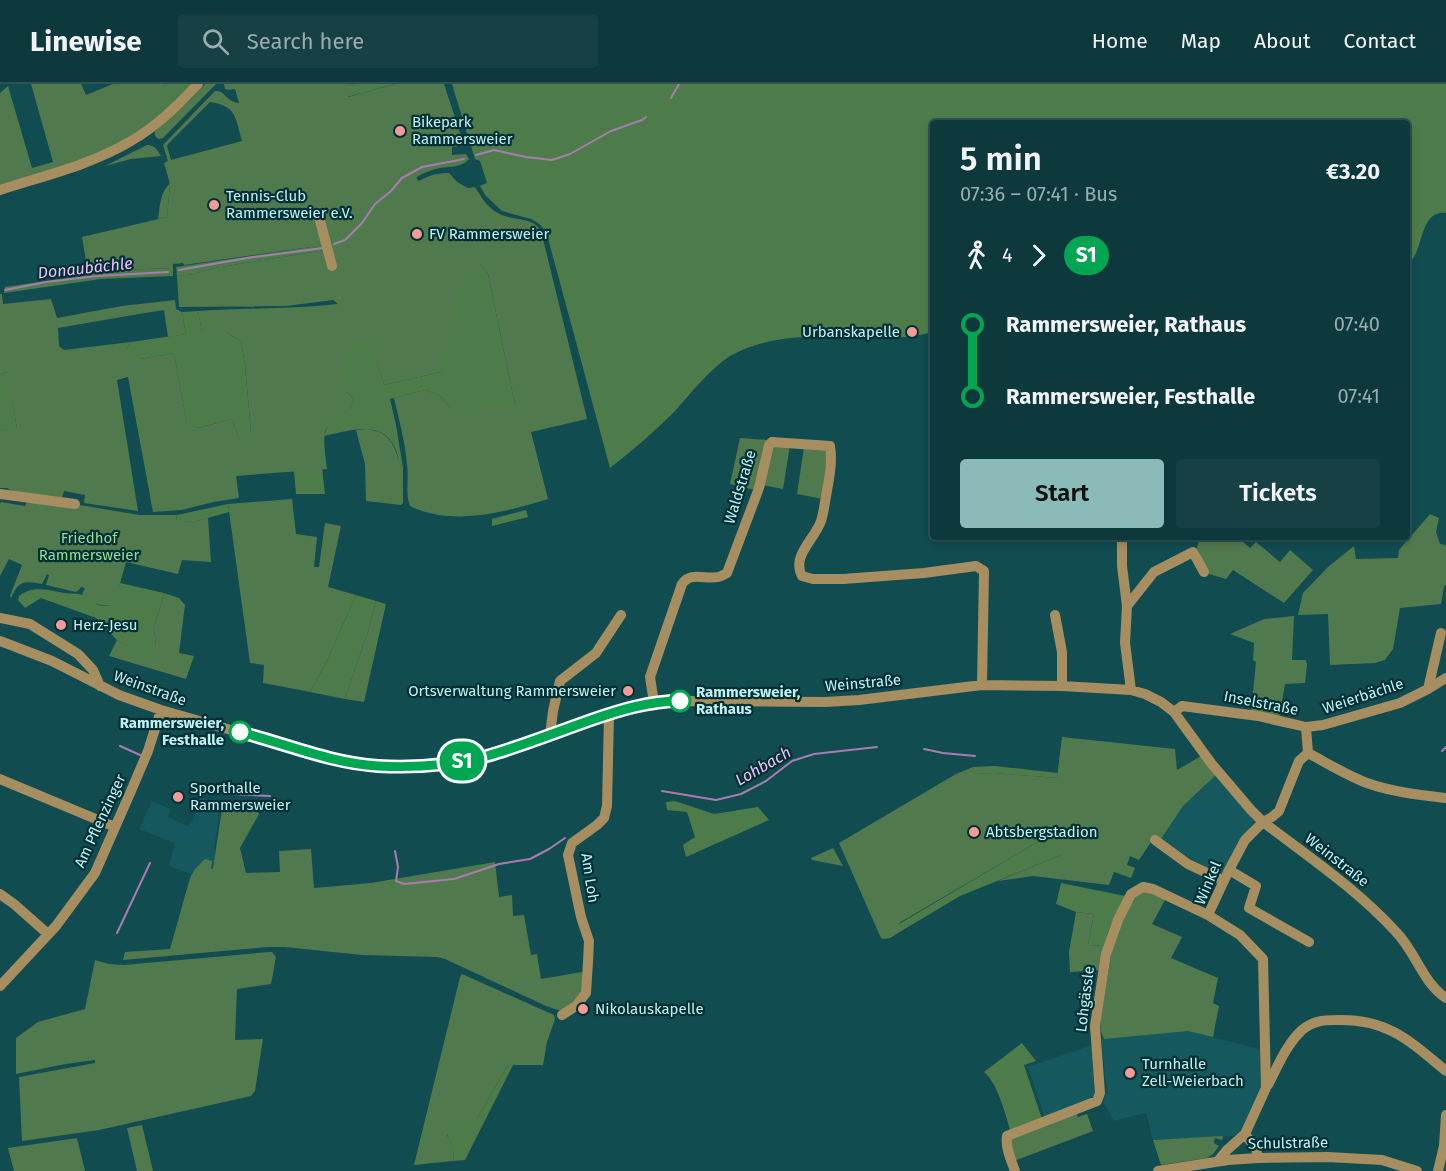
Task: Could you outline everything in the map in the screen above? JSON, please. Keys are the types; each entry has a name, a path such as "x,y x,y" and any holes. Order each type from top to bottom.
{"street":[{"path":"0,190 113,151 147,131 198,84"},
{"path":"319,217 332,266"},
{"name":"Waldstraße","path":"654,703 650,677 682,584 686,579 694,576 719,577 727,573 759,488 769,445 772,442 830,446 822,520 799,560 798,569 802,576 813,579 843,579 924,573 975,566 984,571 982,685"},
{"path":"0,494 75,504"},
{"path":"1122,540 1122,566 1127,606 1125,643 1131,690"},
{"path":"1127,606 1154,572 1193,552 1204,572"},
{"path":"550,735 560,681 596,653 621,615"},
{"path":"1056,615 1062,652 1062,686"},
{"name":"Weinstraße","path":"0,618 30,624 78,654 93,670 100,686"},
{"path":"1428,689 1441,633"},
{"name":"Weinstraße","path":"0,641 52,661 119,695 161,710 309,752 377,766 458,762 489,755 609,714 654,703 673,701 825,702 982,685 1131,690 1161,702 1174,712 1211,763 1251,810 1263,822 1361,897 1399,934 1436,992 1446,998"},
{"name":"Weierbächle","path":"1306,727 1323,725 1400,703 1446,678"},
{"name":"Inselstraße","path":"1174,712 1182,706 1194,706 1258,716 1306,727 1308,753"},
{"name":"Am Pflenzinger","path":"0,986 56,926 95,873 148,751 161,710"},
{"name":"Am Loh","path":"562,1015 576,1006 586,993 589,941 581,917 568,855 572,843 604,818 607,807 609,714"},
{"path":"1263,822 1279,811 1299,761 1308,753 1368,783 1399,792 1446,798"},
{"path":"0,779 115,827"},
{"name":"Winkel","path":"1263,822 1245,840 1208,915 1240,935 1263,959 1266,1088"},
{"path":"1155,840 1188,864 1256,886 1249,908 1309,942"},
{"name":"Lohgässle","path":"1015,1171 1007,1145 1007,1136 1097,1101 1099,1098 1095,1026 1106,954 1118,920 1131,894 1143,887 1153,889 1208,915"},
{"path":"0,894 15,904 48,934"},
{"name":"Winkel","path":"1218,1161 1245,1134 1288,1046 1302,1030 1313,1023 1322,1020 1354,1019 1381,1025 1413,1044 1446,1071"},
{"path":"1266,1049 1284,1053"},
{"path":"1438,1171 1444,1146 1446,1115"},
{"path":"1245,1134 1256,1149 1258,1158"},
{"name":"Schulstraße","path":"1158,1171 1218,1161 1328,1156 1417,1171"}],"shaded area":[{"path":"1217,774 1256,819 1221,878 1161,839 1183,806"},
{"path":"199,798 221,802 214,848 216,849 213,870 190,878 191,874 169,866 175,843 139,829 152,801 170,809 168,817 189,827 199,808 195,806"},
{"path":"1188,1031 1260,1049 1261,1087 1242,1133 1236,1136 1153,1140 1146,1113 1114,1121 1103,1102 1107,1092 1101,1039"},
{"path":"1093,1046 1098,1094 1045,1118 1028,1067"}],"green space":[{"path":"31,84 81,84 86,95 113,84 167,84 152,99 164,111 131,137 76,162 0,185 0,93 8,86 32,168 53,162"},
{"path":"167,84 192,84 164,111 151,99"},
{"path":"205,84 216,84 163,138 159,139 155,131"},
{"path":"224,84 354,84 345,87 348,97 395,84 444,84 464,145 452,147 452,155 466,154 469,159 459,165 433,170 416,178 419,181 441,173 449,173 457,182 468,188 475,187 492,210 507,217 531,222 540,229 542,236 587,419 531,432 548,499 514,509 461,516 444,516 410,506 407,491 406,455 394,398 425,390 439,395 450,407 515,405 488,274 480,264 441,372 384,385 377,360 347,392 354,399 349,410 331,422 326,430 324,446 327,469 236,476 239,498 181,510 153,512 128,377 117,380 138,511 84,503 85,495 64,491 62,498 15,493 7,488 0,488 0,430 17,428 7,372 0,374 0,294 2,294 3,304 51,299 57,318 122,306 175,300 176,309 182,312 186,334 168,337 164,310 58,328 59,346 64,350 131,342 126,350 140,359 174,353 187,424 198,428 232,419 239,439 251,432 241,341 227,333 202,333 198,311 338,304 333,300 286,306 179,307 177,276 325,250 325,245 184,265 183,263 173,264 173,268 88,274 82,237 167,217 170,184 164,163 168,161 163,145 215,91 239,103 235,89 225,89","holes":["210,102 219,104 234,114 242,141 171,160 168,144"]},
{"path":"354,84 395,84 347,97 344,87"},
{"path":"452,84 1446,84 1446,213 1438,213 1428,222 1417,251 1410,262 1410,120 930,120 930,333 906,337 816,336 771,341 750,347 730,356 715,368 667,419 610,468 549,242 543,228 531,219 502,211 485,195 480,186 487,183 480,161 475,159"},
{"path":"147,145 154,147 161,156 131,159 105,166"},
{"path":"170,183 167,217 158,219 162,195"},
{"path":"389,186 398,194 376,218 361,231 333,247 330,236 345,232"},
{"path":"325,245 325,250 177,276 176,267"},
{"path":"480,264 488,274 515,405 462,416 439,395 425,390 390,399 403,468 401,469 396,450 390,440 374,430 355,430 324,436 331,421 346,412 352,405 354,399 342,387 340,380 347,353 357,342 372,340 384,385 441,372 455,300 466,281"},
{"path":"173,268 173,276 101,279 4,293 5,287 121,270"},
{"path":"198,311 202,332 227,333 241,341 251,433 239,439 232,419 198,428 187,425 174,353 140,359 131,358 126,350 131,342 186,334 182,312"},
{"path":"8,372 17,429 0,430 0,374"},
{"path":"366,429 381,433 391,441 397,453 401,468 403,468 403,503 401,505 366,501 365,464 356,430"},
{"path":"740,438 768,440 755,490 730,484"},
{"path":"790,445 783,489 762,485 774,447"},
{"path":"804,447 823,448 827,451 823,499 797,494"},
{"path":"322,468 325,494 296,494 294,471"},
{"path":"292,499 296,534 317,537 314,567 319,567 325,523 341,526 328,587 356,595 327,661 310,692 263,683 264,665 250,663 228,504"},
{"name":"Friedhof Rammersweier","path":"28,500 86,506 139,515 177,515 176,520 194,522 208,518 211,562 182,560 178,574 126,562 114,605 100,605 93,602 82,594 85,588 81,587 76,592 46,585 49,575 47,574 42,584 26,582 20,585 11,598 22,565 9,559 0,576 0,504 1,502 25,506"},
{"path":"228,504 229,512 194,522 176,521 177,515"},
{"path":"526,510 528,517 492,526 492,519"},
{"path":"1430,514 1439,518 1436,532 1440,544 1446,545 1446,585 1441,604 1400,608 1393,649 1385,660 1375,663 1330,665 1328,614 1298,615 1303,593 1328,567 1354,546 1356,559 1398,558 1399,550 1410,540"},
{"path":"1199,540 1245,540 1243,542 1250,548 1256,542 1280,562 1290,550 1313,570 1284,603 1233,570 1226,579 1209,574 1197,548"},
{"path":"120,583 164,593 154,628 156,646 152,654 142,656 117,640 96,618 41,598 25,608 18,600 19,596 30,590 41,589 81,594 99,605 113,605"},
{"path":"164,593 179,598 185,605 179,653 194,656 186,679 109,656 117,640 142,655 156,646 154,628"},
{"path":"356,595 376,601 345,699 310,692 327,661"},
{"path":"376,601 386,604 364,702 345,699 368,631"},
{"path":"1294,616 1292,660 1306,660 1305,683 1285,684 1279,718 1251,712 1256,662 1253,660 1254,643 1230,634 1264,619"},
{"name":"Abtsbergstadion","path":"1062,737 1175,749 1177,770 1201,756 1217,774 1183,806 1161,839 1155,836 1139,860 1130,856 1127,865 1135,868 1131,878 1114,872 1109,885 1033,876 998,881 1061,855 1041,840 899,923 903,930 890,938 881,938 839,843 956,774 973,767 976,774 994,773 1057,778"},
{"path":"995,766 1058,773 1057,778 994,773 975,774 973,767"},
{"path":"675,801 714,814 758,807 769,820 686,857 683,845 695,837 687,812 667,810 666,802"},
{"path":"223,802 254,803 259,814 240,848 246,873 280,872 279,851 311,849 314,888 371,883 495,862 499,897 512,895 513,916 524,915 531,955 537,954 541,979 582,972 583,990 566,1011 558,1010 437,957 362,955 285,947 123,960 125,952 170,949 190,878 205,859 212,861 211,869 213,869"},
{"path":"1048,838 1060,840 1064,849 1061,855 960,896 903,930 899,924 1041,840"},
{"path":"833,848 843,866 812,860 811,858"},
{"path":"1061,883 1125,896 1110,927 1104,946 1088,945 1094,914 1076,912 1056,904"},
{"path":"1141,890 1166,898 1152,924 1182,937 1171,958 1218,978 1213,1003 1219,1006 1213,1037 1188,1031 1104,1039 1101,1020 1113,943 1131,901"},
{"path":"1076,912 1094,914 1088,945 1104,946 1101,970 1070,972 1069,952"},
{"path":"272,952 276,957 271,984 237,989 235,1040 263,1039 255,1091 251,1096 99,1130 22,1141 19,1077 95,1063 95,1060 16,1074 16,1038 38,1022 85,1009 95,960 124,965"},
{"path":"462,974 554,1015 555,1019 547,1042 543,1065 508,1065 477,1119 447,1135 454,1150 453,1161 414,1165 460,977"},
{"path":"1022,1043 1036,1061 1024,1065 1042,1119 1010,1130 997,1091 984,1072"},
{"path":"508,1065 513,1065 465,1160 453,1161 453,1151 447,1131 449,1127 457,1121 477,1119"},
{"path":"1076,1112 1078,1117 1087,1114 1093,1131 1014,1161 1010,1139"},
{"path":"142,1125 153,1171 137,1171 127,1128"},
{"path":"1223,1136 1222,1140 1215,1138 1214,1143 1219,1146 1207,1158 1161,1165 1153,1140"},
{"path":"77,1138 85,1171 14,1171 8,1148"}],"waterway":[{"name":"Donaubächle","path":"671,98 679,84"},
{"name":"Donaubächle","path":"476,155 494,150 552,160 570,154 611,131 646,117"},
{"name":"Donaubächle","path":"334,244 345,240 362,223 375,204 402,178 422,167 464,159"},
{"name":"Donaubächle","path":"179,270 323,248"},
{"name":"Donaubächle","path":"5,290 97,276 168,272"},
{"name":"Lohbach","path":"120,746 140,755"},
{"name":"Lohbach","path":"662,791 716,800 741,794 766,781 792,761 814,754 877,747"},
{"path":"1442,751 1446,747"},
{"name":"Lohbach","path":"924,749 975,756"},
{"name":"Lohbach","path":"213,786 233,794 270,796"},
{"name":"Lohbach","path":"395,851 398,867 396,881 404,884 454,879 499,864 530,859 565,838"},
{"path":"117,933 150,863"}],"bus line":[{"name":"S1","path":"240,732 341,760 377,766 429,765 487,756 624,709 680,701"}],"place":[{"name":"Bikepark Rammersweier","path":"400,131"},
{"name":"Tennis-Club Rammersweier e.V.","path":"214,205"},
{"name":"FV Rammersweier","path":"417,234"},
{"name":"Urbanskapelle","path":"912,332"},
{"name":"Herz-Jesu","path":"61,625"},
{"name":"Ortsverwaltung Rammersweier","path":"628,691"},
{"name":"Rammersweier, Rathaus","path":"680,701"},
{"name":"Rammersweier, Festhalle","path":"240,732"},
{"name":"Sporthalle Rammersweier","path":"178,797"},
{"name":"Abtsbergstadion","path":"974,832"},
{"name":"Nikolauskapelle","path":"583,1009"},
{"name":"Turnhalle Zell-Weierbach","path":"1130,1073"}]}
